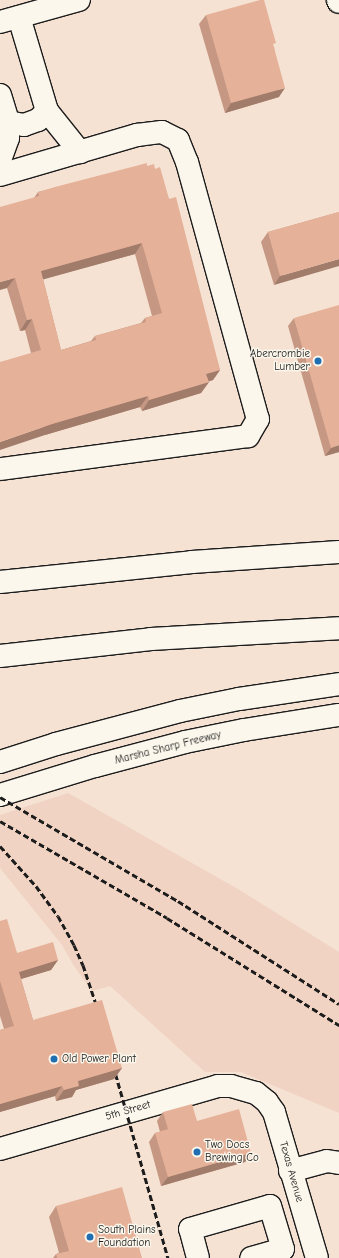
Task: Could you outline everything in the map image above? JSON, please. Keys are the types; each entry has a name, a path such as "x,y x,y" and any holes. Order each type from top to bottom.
{"main road":[{"path":"79,0 9,19 47,111 80,152"},
{"path":"0,95 8,122 8,138 0,160"},
{"path":"8,122 24,124 38,120 47,111"},
{"path":"0,175 137,135 162,132 178,140 187,162 258,420 248,436 0,469"},
{"path":"0,582 192,562 339,552"},
{"path":"0,656 151,639 339,628"},
{"path":"233,634 339,635"},
{"path":"0,762 56,744 180,711 254,696 339,684"},
{"name":"Marsha Sharp Freeway","path":"0,795 95,766 185,742 244,730 339,714"},
{"name":"5th Street","path":"0,1149 218,1086 231,1086 256,1092"},
{"name":"Texas Avenue","path":"256,1092 267,1102 274,1112 290,1171 314,1248"},
{"path":"290,1171 327,1161 339,1162"},
{"path":"198,1258 190,1230 270,1206 283,1248"},
{"path":"255,1257 283,1248 314,1248"}],"shaded area":[{"path":"68,793 238,889 339,952 339,1113 241,1072 205,1072 110,986 92,991 74,966 62,945 0,868 0,815"}],"building":[{"path":"264,0 276,43 273,44 285,88 231,103 206,15"},
{"path":"147,163 147,166 154,164 155,169 160,167 169,199 176,197 220,370 206,374 209,382 149,400 148,396 52,424 0,442 0,362 41,350 32,319 27,320 15,278 0,282 0,207 39,196 38,192","holes":["142,243 162,313 145,318 146,322 95,336 96,340 61,350 41,271"]},
{"path":"339,212 339,259 280,276 268,232"},
{"name":"Abercrombie Lumber","path":"339,305 339,445 331,448 294,318"},
{"name":"Old Power Plant","path":"7,919 17,953 53,942 58,960 19,972 33,1020 102,1000 122,1068 78,1081 79,1086 64,1090 62,1086 0,1104 0,1030 14,1026 0,981 0,921"},
{"name":"Two Docs Brewing Co","path":"192,1104 197,1121 239,1109 251,1153 168,1177 155,1133 168,1129 163,1112"},
{"name":"South Plains Foundation","path":"122,1187 142,1258 57,1258 56,1254 69,1251 56,1206"}],"railway":[{"path":"0,797 178,901 339,1004"},
{"path":"0,821 167,918 339,1025"},
{"path":"0,846 36,886 58,916 83,965 99,1013"},
{"path":"113,1065 168,1258"}],"place":[{"name":"Abercrombie Lumber","path":"318,361"},
{"name":"Old Power Plant","path":"54,1059"},
{"name":"Two Docs Brewing Co","path":"197,1152"},
{"name":"South Plains Foundation","path":"90,1237"}]}
